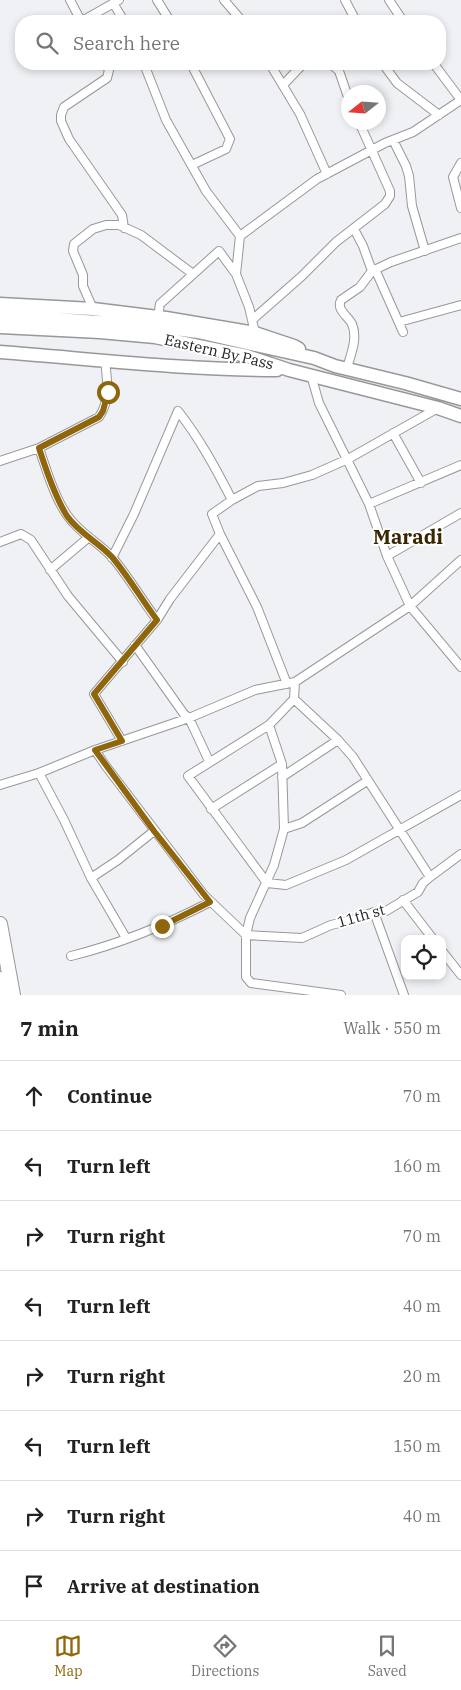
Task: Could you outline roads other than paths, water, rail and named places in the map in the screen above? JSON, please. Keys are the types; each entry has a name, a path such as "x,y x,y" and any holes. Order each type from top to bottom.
{"highway":[{"path":"0,924 13,995"},
{"path":"0,979 3,995"}],"main road":[{"path":"0,304 92,309 255,334 294,346 314,358"},
{"name":"Eastern By Pass","path":"0,315 38,316 198,332 314,358 461,399"},
{"name":"Eastern By Pass","path":"0,327 155,337 247,356 289,370 438,408 461,416"},
{"path":"0,352 232,370 289,370"}],"street":[{"path":"70,0 79,15"},
{"path":"157,0 166,15"},
{"path":"224,0 237,15"},
{"path":"345,0 353,15"},
{"path":"389,0 399,15"},
{"path":"93,15 116,2 121,15"},
{"path":"109,70 107,78 64,107 61,121 69,139 122,215 124,228"},
{"path":"146,70 166,120 206,191 240,236 236,274"},
{"path":"192,166 226,149 230,139 194,70"},
{"path":"274,70 300,114 327,174"},
{"path":"283,85 297,70"},
{"path":"337,70 344,85"},
{"path":"387,70 397,83 438,115"},
{"path":"240,236 317,179 393,140 413,132 461,100 438,70"},
{"path":"252,320 302,276 336,242 385,204 390,196 390,191 362,130"},
{"path":"393,140 409,176 412,206 425,251"},
{"path":"461,163 453,177 461,208"},
{"path":"92,309 83,286 83,275 73,251 74,244 93,229 106,225 119,225 140,235 193,274"},
{"path":"354,229 403,332"},
{"path":"347,368 355,334 348,317 340,308 341,300 360,286 373,270 461,238"},
{"path":"158,318 160,304 219,251 236,274 255,334"},
{"path":"399,322 461,305"},
{"path":"0,461 39,448 99,417 103,411 108,392 105,360"},
{"path":"311,376 319,403 369,504 387,556 410,606 461,667"},
{"path":"430,877 398,830 353,757 338,740 294,699 291,683 212,514 232,500 258,486 283,483 312,475 348,459 438,408"},
{"path":"112,558 134,514 178,411 192,429 214,465 232,500"},
{"path":"393,433 421,483"},
{"path":"39,448 63,508 76,527 112,558 157,620"},
{"path":"369,504 461,465"},
{"path":"387,556 461,513"},
{"path":"0,542 21,534 31,540 68,596 122,662"},
{"path":"122,741 94,694 157,620 220,534"},
{"path":"50,570 89,537"},
{"path":"0,785 40,773 95,750 189,718 255,690 291,683 410,606 461,560"},
{"path":"136,645 184,714 189,718 209,761"},
{"path":"294,699 269,725 209,761 188,776 267,883 286,885 346,860 461,795"},
{"path":"269,725 282,764 284,829 274,865 250,918 246,935 246,977 248,982 341,995"},
{"path":"282,777 338,740"},
{"path":"95,750 154,831 210,902 246,935"},
{"path":"212,809 282,764"},
{"path":"40,773 91,878 126,938"},
{"path":"284,829 302,823 367,781"},
{"path":"91,878 118,860 154,831"},
{"name":"11th st","path":"246,935 302,938 330,925 374,912 386,911 418,892 430,877 461,854"},
{"path":"403,900 430,935"},
{"path":"71,956 92,951 162,926 210,902"},
{"path":"374,912 404,995"},
{"path":"446,956 461,976"}],"district":[{"name":"Maradi","path":"408,537"}]}
